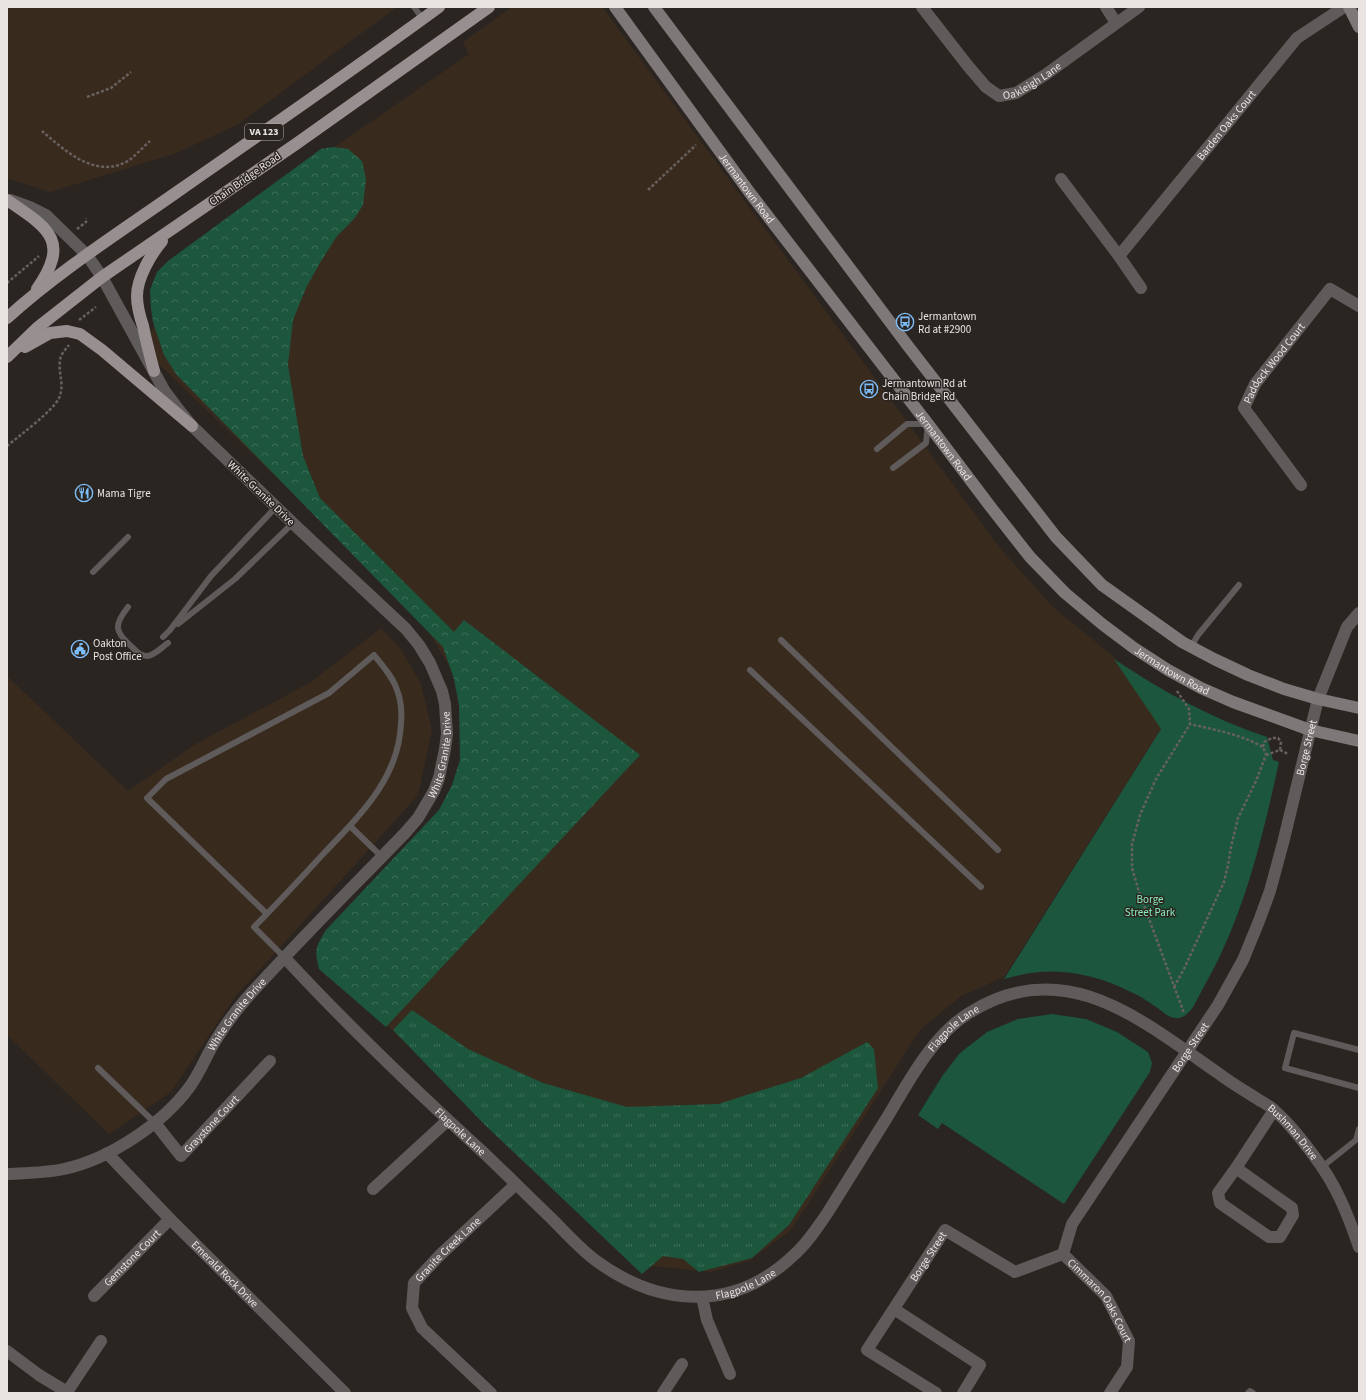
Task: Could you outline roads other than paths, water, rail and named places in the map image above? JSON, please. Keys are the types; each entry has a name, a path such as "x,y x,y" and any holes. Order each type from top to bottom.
{"main road":[{"name":"VA 123","path":"7,318 31,297 87,255 347,74 439,7"},
{"name":"Chain Bridge Road","path":"7,358 37,328 102,277 169,232 489,7"},
{"name":"Jermantown Road","path":"615,7 750,193 993,510 1030,557 1065,592 1102,624 1134,648 1168,670 1201,688 1233,702 1310,730 1359,741"},
{"path":"654,7 908,346 1056,537 1102,585 1182,642 1214,659 1284,689 1318,699 1359,708"},
{"path":"1349,7 1359,27"},
{"path":"7,200 38,221 47,231 52,242 54,254 51,265 31,297"},
{"path":"154,371 138,308 137,296 139,283 154,251 169,232"},
{"path":"7,358 50,333 67,331 80,334 102,350 192,426"}],"street":[{"name":"Oakleigh Lane","path":"922,7 986,87 999,96 1016,93 1028,86 1139,7"},
{"path":"1106,7 1116,23"},
{"name":"Barden Oaks Court","path":"1119,256 1297,38 1344,7"},
{"path":"1061,179 1141,288"},
{"name":"White Granite Drive","path":"7,200 32,208 46,215 87,255 102,277 164,390 192,426 406,629 419,645 430,663 442,691 445,704 447,734 446,749 439,778 427,804 418,818 284,958 235,1012 214,1043 192,1084 172,1108 155,1123 134,1138 107,1153 80,1165 63,1170 7,1174"},
{"name":"Paddock Wood Court","path":"1301,484 1244,408 1255,384 1330,289 1359,306"},
{"name":"Borge Street","path":"936,1393 868,1350 944,1230 1014,1272 1063,1254 1072,1224 1218,1004 1243,960 1270,891 1318,699 1347,627 1359,613"},
{"name":"Flagpole Lane","path":"284,958 448,1120 583,1250 623,1278 642,1287 664,1294 702,1297 731,1292 753,1284 776,1271 796,1254 828,1212 930,1050 954,1024 984,1004 1006,995 1030,990 1054,989 1077,993 1097,999 1136,1017 1187,1051"},
{"name":"Bushman Drive","path":"1187,1051 1274,1110 1304,1144 1322,1167 1343,1204 1350,1218 1359,1248"},
{"name":"Graystone Court","path":"155,1123 182,1156 270,1061"},
{"path":"1236,1168 1292,1208 1293,1215 1280,1237 1269,1237 1220,1203 1218,1193 1274,1110"},
{"path":"373,1189 448,1120"},
{"name":"Emerald Rock Drive","path":"107,1153 170,1219 345,1393"},
{"name":"Granite Creek Lane","path":"491,1393 422,1328 412,1308 414,1283 440,1256 516,1184"},
{"name":"Gemstone Court","path":"94,1296 170,1219"},
{"name":"Cimmaron Oaks Court","path":"1063,1254 1106,1296 1129,1341 1127,1367 1110,1393"},
{"path":"702,1297 707,1320 730,1374"},
{"path":"894,1309 980,1365 963,1393"},
{"path":"7,1351 39,1375 67,1392 101,1341"},
{"path":"663,1393 682,1364"}],"lane":[{"path":"414,7 423,19"},
{"path":"877,449 907,424 928,424 926,443 893,468"},
{"path":"170,630 211,576 276,507"},
{"path":"163,637 235,579 293,523"},
{"path":"93,572 128,537"},
{"path":"1191,647 1198,635 1239,585"},
{"path":"128,607 117,624 118,632 122,638 139,654 148,656 154,654 168,643"},
{"path":"781,640 998,850"},
{"path":"267,914 147,798 166,779 329,693 374,655 386,670 397,689 402,709 401,733 396,753 388,775 363,813 350,826 267,914 254,927 284,958"},
{"path":"750,670 981,887"},
{"path":"350,826 382,857"},
{"path":"1359,1050 1294,1033 1285,1068 1359,1088"},
{"path":"98,1068 155,1123"},
{"path":"1322,1167 1356,1140 1359,1129"},
{"path":"1248,1393 1250,1391 1253,1393"}],"place":[{"name":"Jermantown Rd at #2900","path":"905,322"},
{"name":"Jermantown Rd at Chain Bridge Rd","path":"869,389"},
{"name":"Mama Tigre","path":"84,493"},
{"name":"Oakton Post Office","path":"80,649"}],"park label":[{"name":"Borge Street Park","path":"1150,905"}]}
